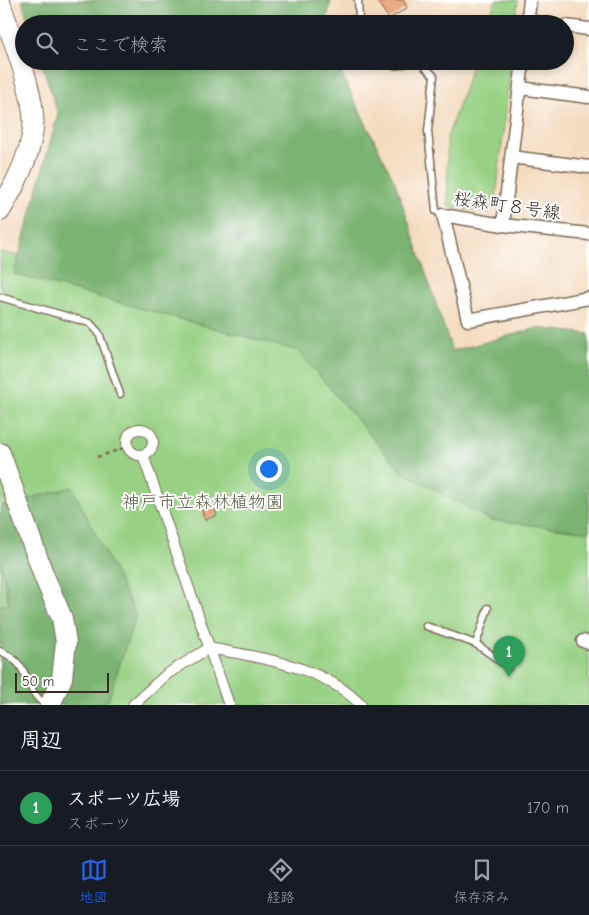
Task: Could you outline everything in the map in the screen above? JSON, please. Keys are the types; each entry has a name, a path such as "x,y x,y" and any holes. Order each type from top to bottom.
{"main road":[{"path":"0,3 15,51"},
{"path":"0,211 25,158 33,128 28,93 21,70"},
{"path":"0,453 44,576 62,618 66,642 62,678 50,705"}],"street":[{"path":"528,15 530,0"},
{"path":"574,27 589,29"},
{"path":"503,225 522,70"},
{"path":"520,88 589,97"},
{"path":"511,157 589,167"},
{"name":"桜森町８号線","path":"589,234 503,225 442,215 468,320 589,298"},
{"path":"138,429 146,430 152,436 153,444 150,451 143,455 134,454 128,447 127,439 131,432 138,429"},
{"path":"143,455 229,705"},
{"path":"133,705 167,674 209,648 264,658 312,672 353,696 361,705"}],"lane":[{"path":"358,0 359,15"},
{"path":"428,70 434,76 428,131 436,211 442,215"},
{"path":"0,297 90,323 99,333 120,394"},
{"path":"476,644 488,608"},
{"path":"426,626 476,644 509,667"},
{"path":"0,651 11,656 24,668 35,697 46,705"}],"path":[{"path":"97,457 128,447"}],"green space":[{"path":"22,0 331,0 328,15 26,15"},
{"path":"496,0 518,0 516,15 490,15"},
{"path":"44,70 339,70 395,182 452,351 538,328 589,334 589,532 490,520 401,471 298,351 14,274 58,114"},
{"path":"471,70 510,70 495,207 489,213 448,206 447,138"},
{"name":"神戸市立森林植物園","path":"0,252 310,317 589,457 589,705 0,705"},
{"path":"72,487 136,615 108,700 101,705 0,705 0,605 9,604 0,560 0,506"}],"building":[{"path":"386,0 403,0 407,8 396,15 386,15 379,4"},
{"path":"210,497 217,515 205,520 199,501"}],"place":[{"name":"スポーツ広場","path":"509,677"}]}
